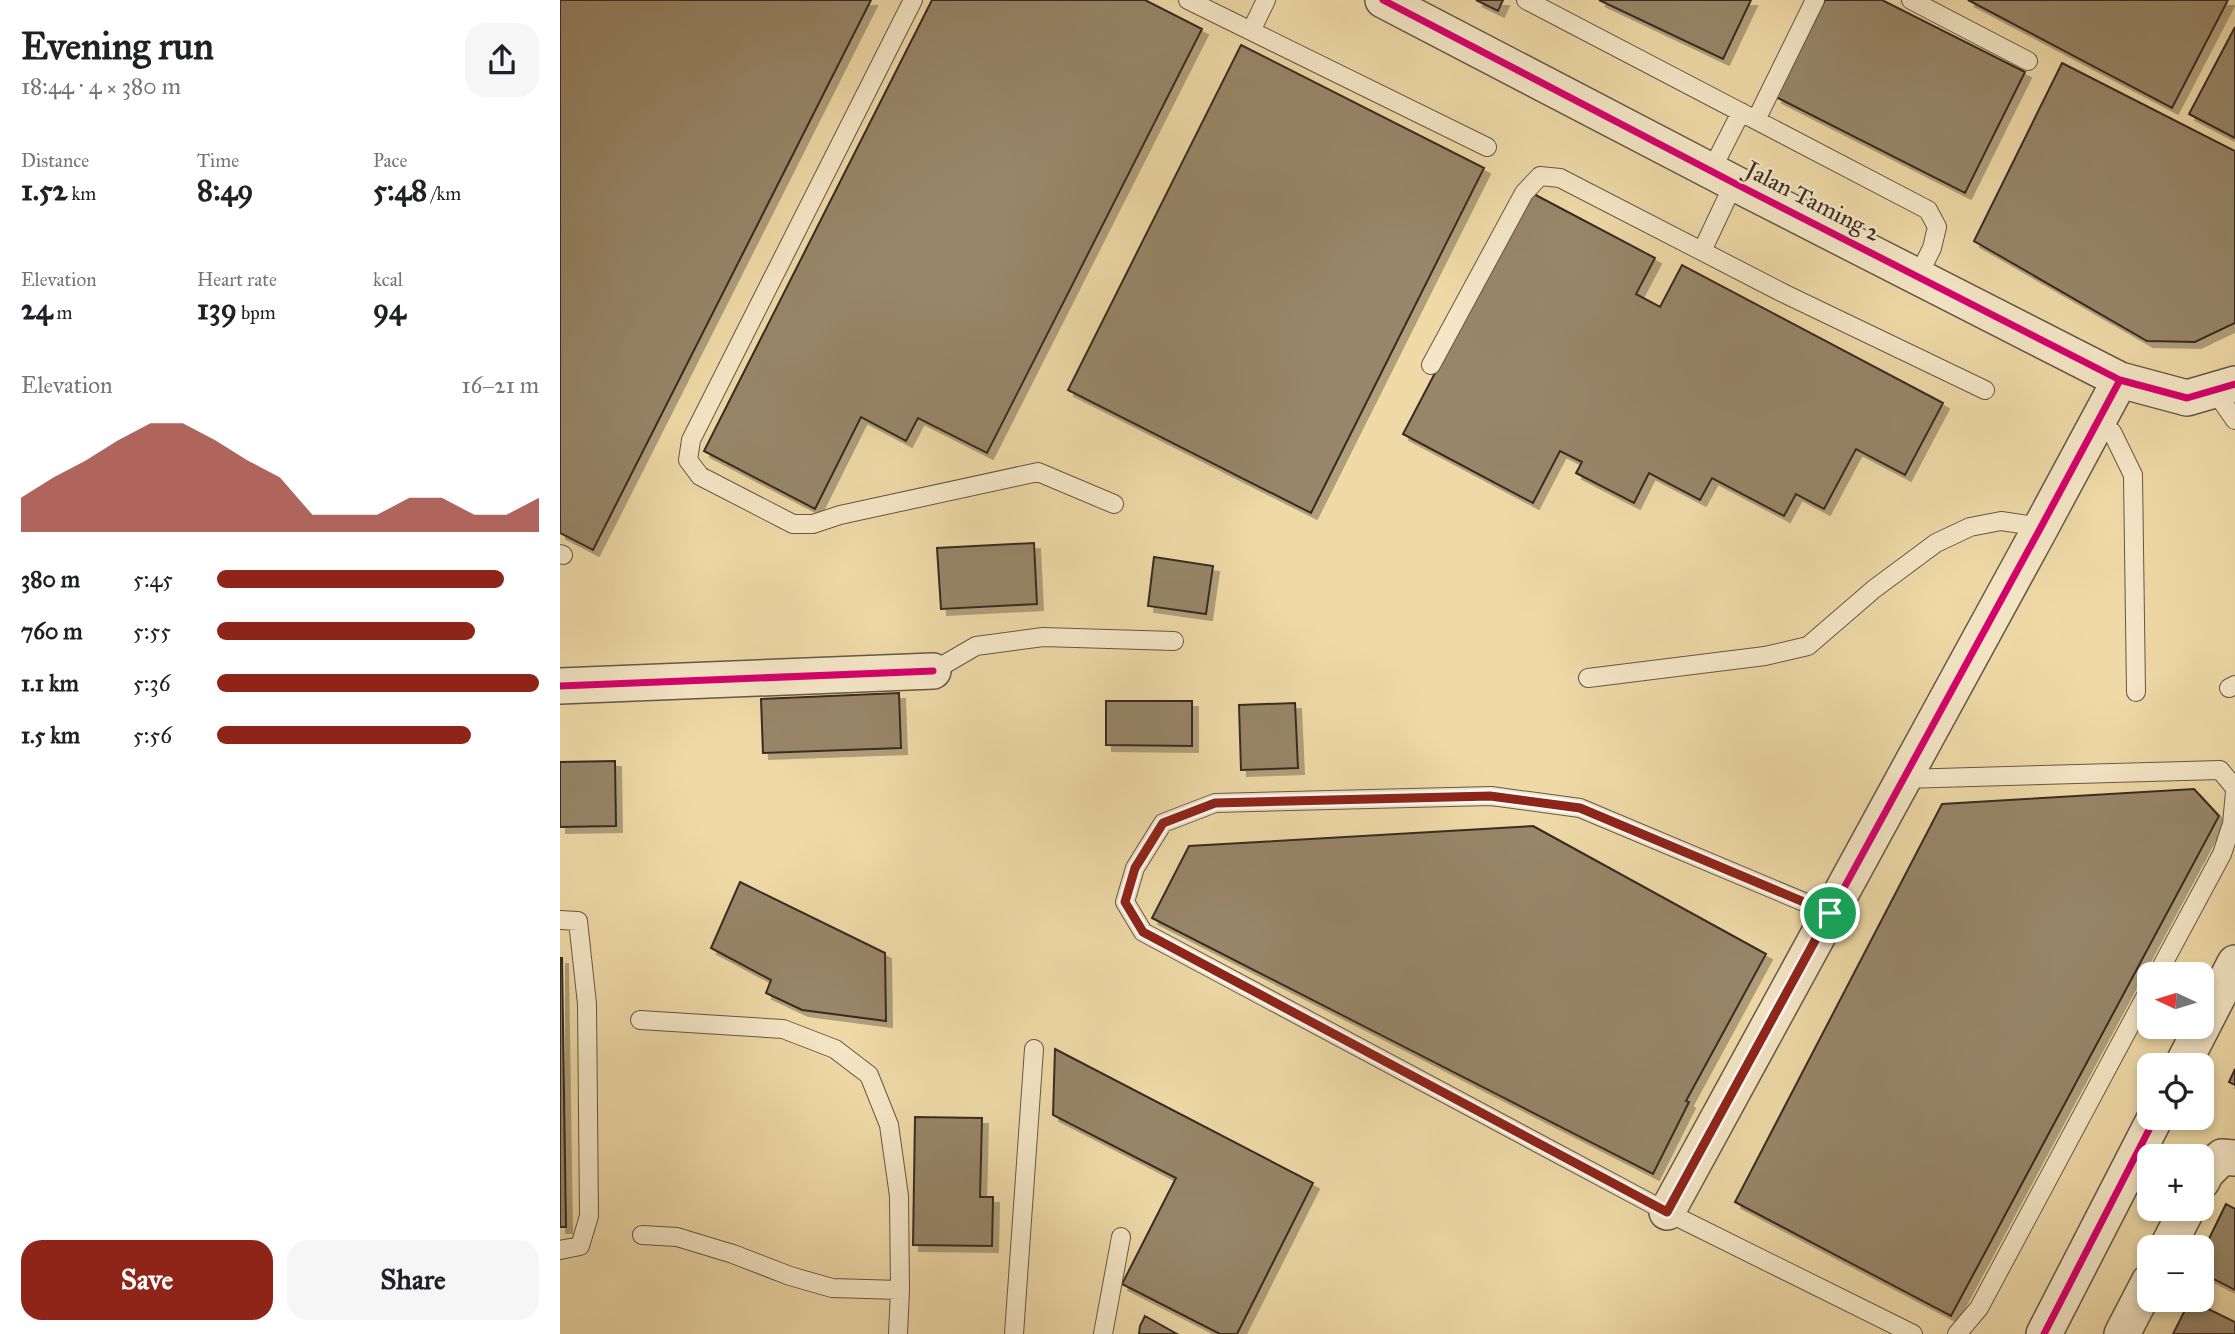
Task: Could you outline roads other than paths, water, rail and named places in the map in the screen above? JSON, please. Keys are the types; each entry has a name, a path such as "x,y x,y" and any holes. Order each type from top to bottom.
{"street":[{"name":"Jalan Taming 2","path":"1383,0 2120,380 2187,398 2225,387"},
{"path":"1667,1212 2120,380"},
{"path":"560,686 933,671"},
{"path":"2189,1053 2235,963"},
{"path":"2044,1334 2149,1130"},
{"path":"2214,1165 2222,1157 2235,1158"},
{"path":"2122,1334 2137,1305"}],"lane":[{"path":"913,0 691,440 688,460 700,476 793,524 813,524 840,515 1038,472 1114,504"},
{"path":"1188,0 1487,147"},
{"path":"1251,31 1266,0"},
{"path":"1527,0 1928,210 1937,227 1932,248 1918,276"},
{"path":"1702,251 1723,177 1748,116 1815,0"},
{"path":"1911,0 2028,61"},
{"path":"1431,365 1524,193 1539,176 1560,178 1783,293 1985,390"},
{"path":"2225,387 2235,420"},
{"path":"2094,426 2112,432 2133,475 2136,691"},
{"path":"1588,678 1765,656 1808,646 1874,589 1936,543 1970,527 2001,521 2042,527"},
{"path":"933,671 976,646 1043,637 1174,641"},
{"path":"1903,779 2220,770 2235,790 2232,824 2222,854 2164,962"},
{"path":"1830,913 1580,808 1490,796 1215,803 1163,823 1135,868 1125,902 1143,932 1667,1212 1913,1334"},
{"path":"560,920 578,921 587,1004 589,1216 580,1246 560,1250"},
{"path":"1957,1334 1979,1308 2137,1012"},
{"path":"640,1020 783,1029 835,1049 869,1075 889,1125 899,1196 898,1334"},
{"path":"1014,1334 1034,1049"},
{"path":"642,1235 677,1237 832,1288 900,1290"},
{"path":"1102,1334 1121,1237"}]}
